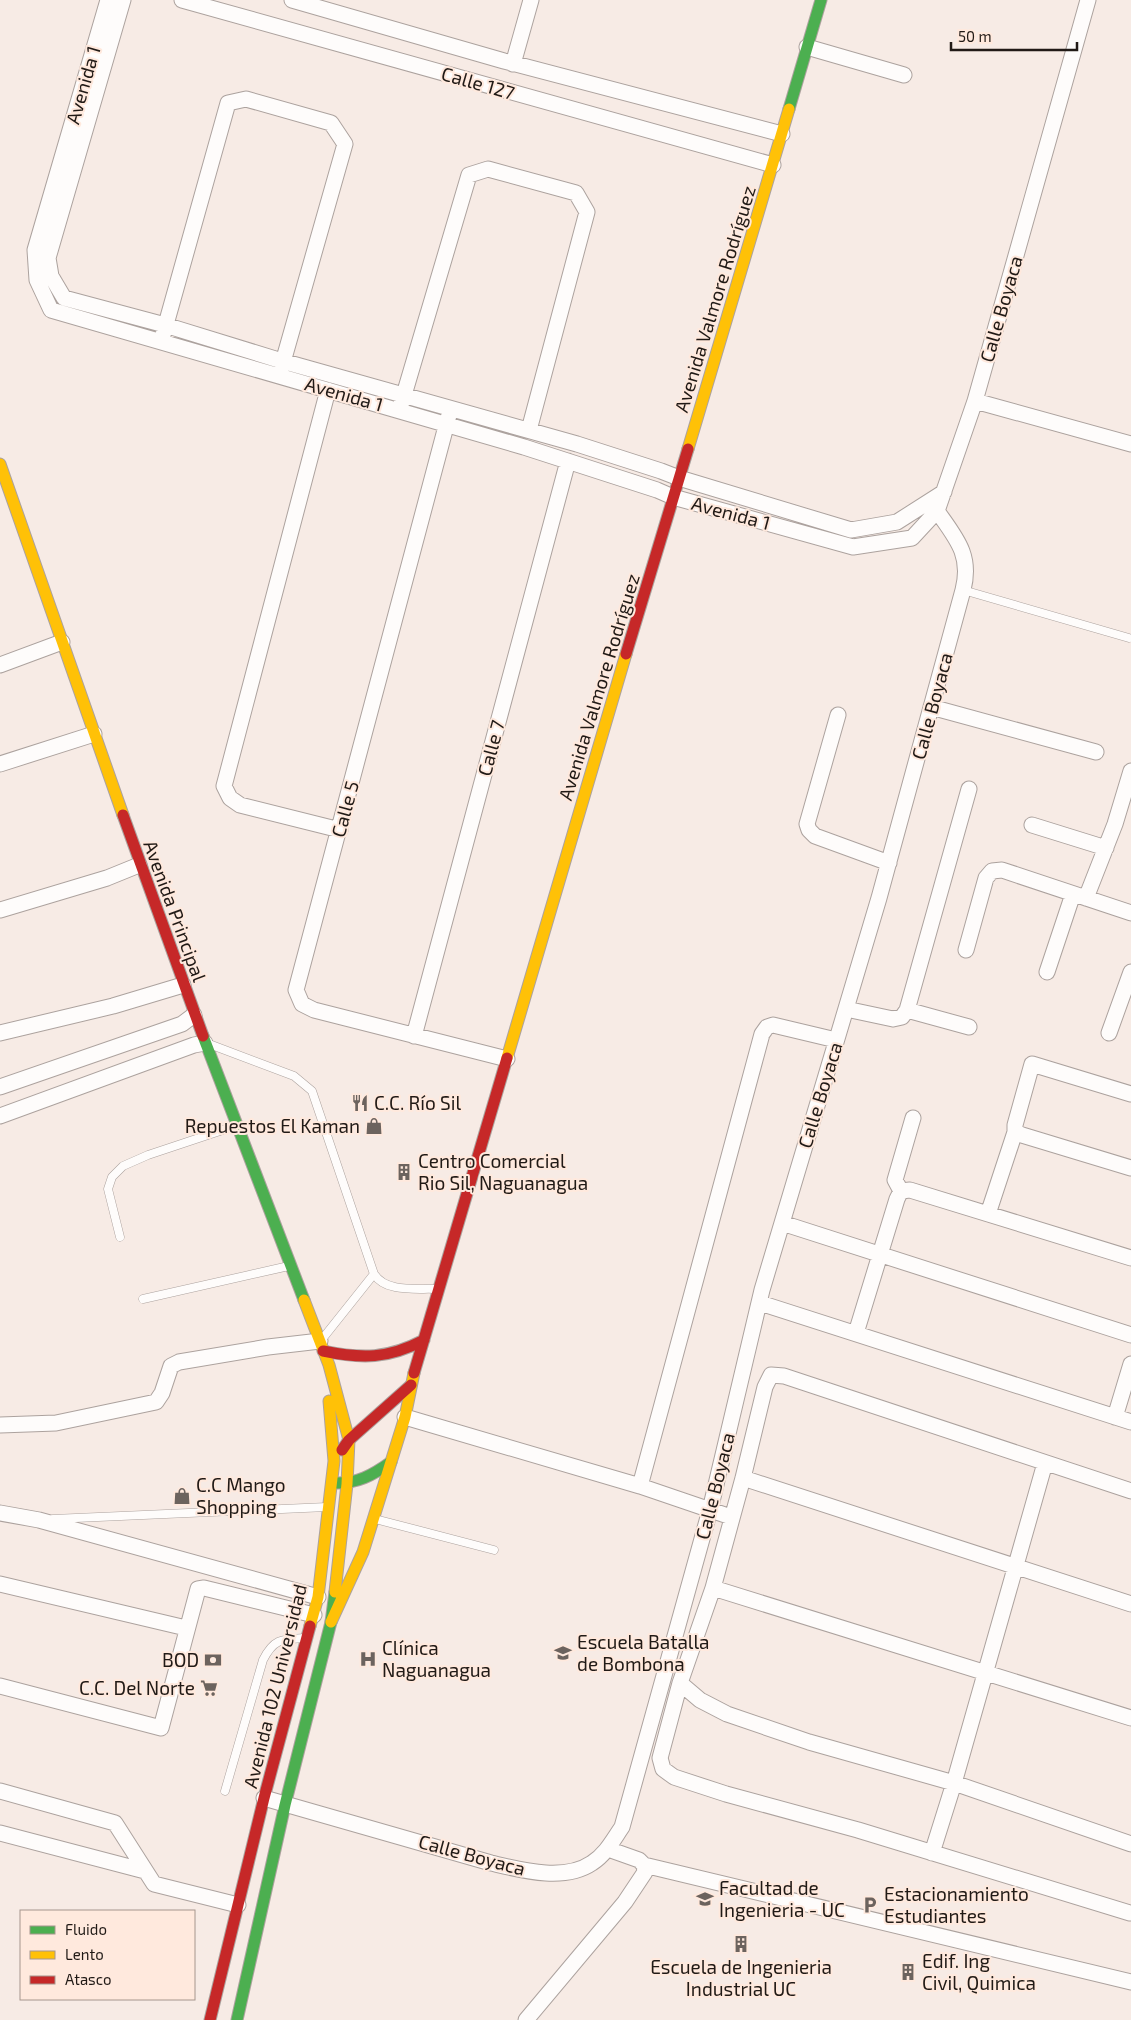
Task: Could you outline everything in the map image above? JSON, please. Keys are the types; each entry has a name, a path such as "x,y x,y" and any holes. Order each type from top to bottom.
{"main road":[{"name":"Avenida Valmore Rodríguez","path":"331,1622 363,1552 405,1417 411,1385 438,1289 773,165 820,0"},
{"name":"Avenida Principal","path":"0,464 5,494 62,642 183,984 329,1365"},
{"path":"322,1346 344,1356 389,1356 406,1350 424,1340"},
{"name":"Avenida 102 Universidad","path":"237,2020 285,1804 331,1622 347,1484 349,1440 329,1365"},
{"name":"Avenida 102 Universidad","path":"210,2020 264,1798 318,1597 334,1461 330,1418 329,1365"},
{"path":"334,1461 349,1440 411,1385"},
{"path":"332,1482 347,1484 367,1479 390,1462"}],"street":[{"name":"Avenida 1","path":"108,0 35,250 38,280 51,310 161,341 403,395 451,408 529,430 851,530 897,522 944,492"},
{"name":"Avenida 1","path":"123,0 48,258 51,276 64,298 165,324 281,368 328,390 568,461 673,497 853,546 912,538 937,511"},
{"name":"Calle 127","path":"182,0 773,165"},
{"name":"Calle 127","path":"292,0 513,64 782,134"},
{"path":"513,64 532,0"},
{"name":"Calle Boyaca","path":"264,1798 491,1863 524,1871 546,1873 570,1871 592,1864 608,1849 622,1827 710,1510 762,1290 889,863 964,590 966,560 960,542 937,511 975,401 1088,0"},
{"path":"807,47 904,74"},
{"path":"161,341 228,103 246,99 331,123 345,144 281,368"},
{"path":"400,411 403,395 469,175 488,169 576,193 587,212 529,430"},
{"path":"328,390 224,786 230,798 240,805 340,830"},
{"path":"975,401 1131,444"},
{"name":"Calle 5","path":"451,408 296,990 302,1004 314,1010 506,1059"},
{"name":"Calle 7","path":"414,1036 568,461"},
{"path":"0,665 62,642"},
{"path":"931,707 1096,752"},
{"path":"838,715 807,824 809,830 815,836 889,863"},
{"path":"0,764 94,734"},
{"path":"1047,972 1080,896 1106,848 1131,771"},
{"path":"846,1009 893,1019 902,1017 907,1010 969,789"},
{"path":"1032,825 1106,848"},
{"path":"0,910 107,878 140,865"},
{"path":"966,950 986,878 992,871 1002,870 1131,913"},
{"path":"1109,1033 1131,972"},
{"path":"0,1034 113,1006 183,984"},
{"path":"907,1010 969,1027"},
{"path":"0,1087 182,1024 194,1014"},
{"path":"640,1486 762,1034 767,1027 773,1025 836,1040"},
{"path":"0,1116 194,1045 205,1043"},
{"path":"988,1214 1015,1132 1015,1125 1032,1064 1131,1094"},
{"path":"901,1191 897,1187 895,1180 913,1118"},
{"path":"1015,1132 1131,1168"},
{"path":"901,1191 910,1190 1131,1258"},
{"path":"856,1333 879,1254 901,1191"},
{"path":"782,1223 1131,1334"},
{"path":"760,1303 1131,1422"},
{"path":"0,1425 56,1423 156,1402 162,1393 171,1366 178,1362 268,1347 322,1346"},
{"path":"1115,1417 1131,1364"},
{"path":"1130,1913 858,1830 726,1794 669,1776 663,1769 660,1758 680,1683 713,1588 765,1387 771,1376 784,1376 1131,1490"},
{"path":"405,1417 640,1486 731,1517"},
{"path":"932,1853 954,1784 1045,1463"},
{"path":"743,1478 1131,1604"},
{"path":"0,1512 38,1520 318,1597"},
{"path":"0,1584 186,1628"},
{"path":"0,1686 161,1728 186,1628 198,1589 201,1588 314,1615"},
{"path":"713,1588 1131,1718"},
{"path":"680,1683 700,1700 727,1714 809,1742 954,1784 1131,1844"},
{"path":"0,1791 115,1823 123,1832 145,1872 154,1884 238,1905"},
{"path":"0,1834 145,1872"},
{"path":"608,1849 639,1860 644,1865 1131,1982"},
{"path":"526,2020 625,1902 645,1872 644,1865"}],"lane":[{"path":"964,590 1129,638"},
{"path":"205,1043 294,1076 312,1091 374,1274 379,1282 388,1286 438,1289"},
{"path":"120,1237 108,1190 112,1177 123,1166 148,1155 236,1125"},
{"path":"143,1299 290,1266"},
{"path":"322,1346 374,1274"},
{"path":"38,1520 329,1507"},
{"path":"373,1518 494,1550"},
{"path":"224,1792 263,1660 268,1650 282,1639 308,1638"}],"traffic: fast":[{"path":"789,109 821,0"},
{"path":"203,1036 304,1300"},
{"path":"334,1483 350,1482 364,1478 391,1462"},
{"path":"237,2020 285,1805 331,1622 335,1592"}],"traffic: slow":[{"path":"688,449 789,109"},
{"path":"0,464 123,815"},
{"path":"507,1058 626,654"},
{"path":"304,1300 329,1365 349,1440 347,1484 335,1592"},
{"path":"331,1622 363,1552 405,1417 414,1373"},
{"path":"310,1626 318,1597 334,1461 329,1401"}],"traffic: jam":[{"path":"626,654 688,449"},
{"path":"123,815 203,1036"},
{"path":"414,1373 507,1058"},
{"path":"323,1351 375,1356 399,1351 424,1340"},
{"path":"342,1450 349,1440 411,1385"},
{"path":"210,2020 264,1798 310,1626"}],"place":[{"name":"C.C. Río Sil","path":"360,1103"},
{"name":"Repuestos El Kaman","path":"374,1126"},
{"name":"Centro Comercial Rio Sil, Naguanagua","path":"404,1172"},
{"name":"C.C Mango Shopping","path":"182,1496"},
{"name":"Escuela Batalla de Bombona","path":"563,1653"},
{"name":"Clínica Naguanagua","path":"368,1659"},
{"name":"BOD","path":"213,1660"},
{"name":"C.C. Del Norte","path":"209,1688"},
{"name":"Facultad de Ingenieria - UC","path":"705,1899"},
{"name":"Estacionamiento Estudiantes","path":"870,1905"},
{"name":"Escuela de Ingenieria Industrial UC","path":"741,1944"},
{"name":"Edif. Ing Civil, Quimica","path":"908,1972"}]}
